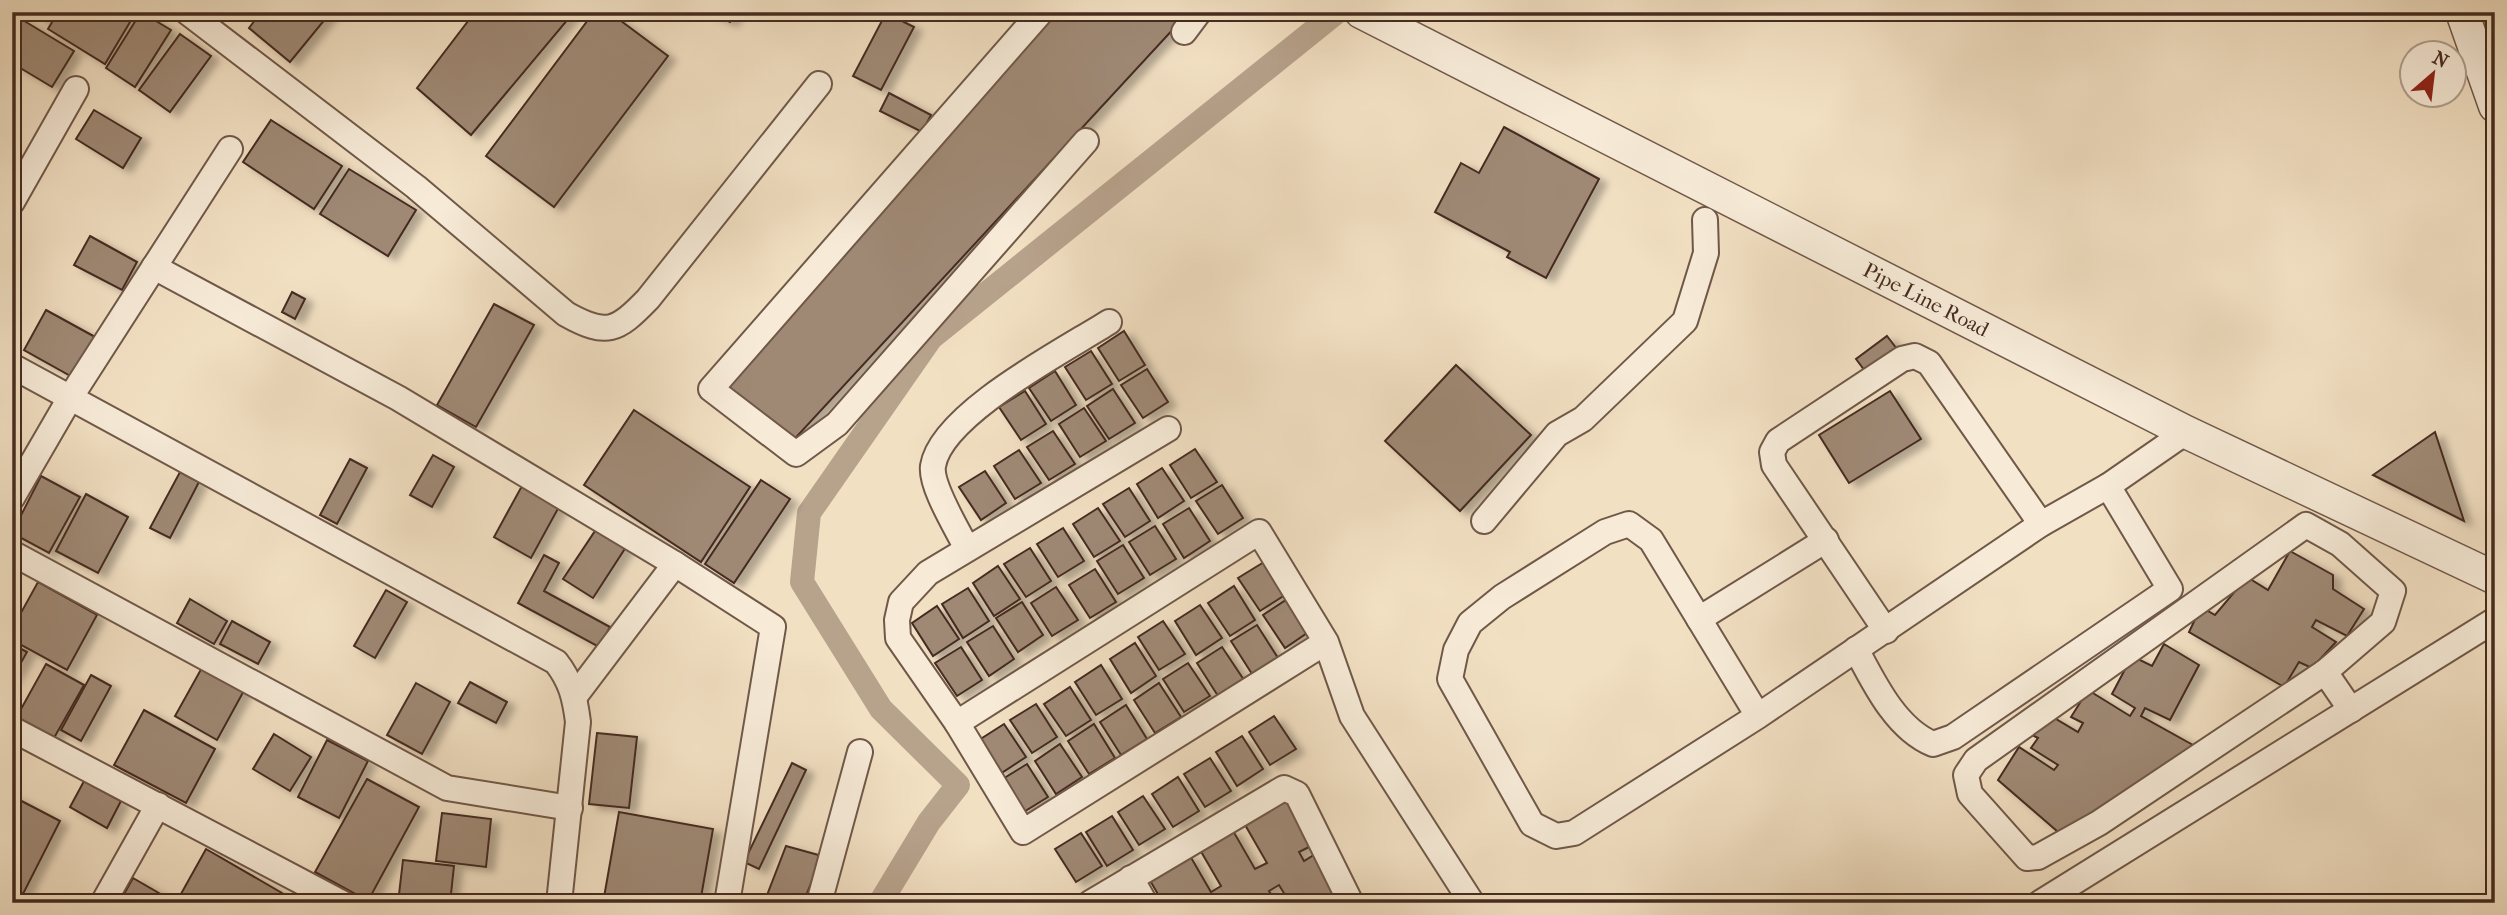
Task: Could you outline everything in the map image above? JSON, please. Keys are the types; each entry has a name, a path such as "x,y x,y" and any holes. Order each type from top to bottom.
{"street":[{"path":"187,12 416,187 566,314 589,327 610,330 627,321 648,299 819,84"},
{"path":"1041,12 711,389 796,454 803,452 837,424 1086,141"},
{"path":"1184,32 1199,12"},
{"path":"2462,12 2494,99"},
{"name":"Pipe Line Road","path":"1370,16 2186,432 2495,578"},
{"path":"12,202 76,89"},
{"path":"12,498 70,398 230,149"},
{"path":"1484,521 1557,434 1583,419 1685,321 1706,253 1705,220"},
{"path":"154,267 398,398 675,564 773,627 727,903"},
{"path":"967,550 933,479 933,466 938,452 976,406 1109,322"},
{"path":"1886,631 1774,465 1772,452 1778,441 1789,433 1902,359 1915,356 1929,363 2041,524"},
{"path":"12,366 556,662 568,677 575,696 578,722 559,903"},
{"path":"1168,429 967,550 915,585 901,602 897,620 898,638 957,723 1023,832 1325,642"},
{"path":"1758,716 1651,540 1629,524 1605,532 1502,597 1470,623 1456,650 1450,679 1532,824 1556,836 1574,833 1758,716 2041,524 2108,486 2186,432"},
{"path":"1856,649 1890,704 1916,737 1933,744 1953,737 2171,589 2108,486"},
{"path":"2306,525 2340,544 2393,591 2384,622 2325,672 2099,823 2038,857 2027,858 1970,794 1966,775 1976,760 2306,525"},
{"path":"957,723 1259,532 1325,642 1352,716 1472,903"},
{"path":"1699,619 1826,540"},
{"path":"12,553 447,788 570,808"},
{"path":"575,696 675,564"},
{"path":"2040,903 2495,620"},
{"path":"2325,672 2351,710"},
{"path":"13,730 342,903"},
{"path":"820,903 860,752"},
{"path":"1090,903 1284,789 1297,794 1351,903"},
{"path":"103,903 159,805"},
{"path":"2099,823 2118,855"},
{"path":"1131,878 1145,903"}],"building":[{"path":"32,12 52,12 46,21"},
{"path":"58,12 136,12 105,64 48,29"},
{"path":"141,12 171,30 135,87 106,68"},
{"path":"261,12 331,12 290,62 249,28"},
{"path":"475,12 574,12 471,135 417,88"},
{"path":"594,12 609,12 668,56 554,207 486,156"},
{"path":"708,12 734,12 730,22"},
{"path":"1047,12 1189,12 789,445 718,389"},
{"path":"2495,12 2495,43 2481,21"},
{"path":"886,13 914,27 881,90 853,76"},
{"path":"21,19 74,51 52,87 12,63 12,35"},
{"path":"180,34 211,56 170,112 139,90"},
{"path":"889,93 931,115 922,132 880,111"},
{"path":"94,110 141,138 123,168 76,139"},
{"path":"271,120 342,166 314,209 243,162"},
{"path":"1504,127 1599,179 1546,278 1507,257 1510,252 1435,212 1461,163 1479,173"},
{"path":"349,169 416,210 388,256 320,214"},
{"path":"90,236 137,262 122,290 74,265"},
{"path":"292,292 305,299 295,319 282,312"},
{"path":"494,304 534,325 476,427 437,405"},
{"path":"46,310 97,338 74,378 24,350"},
{"path":"1124,331 1145,365 1119,381 1098,348"},
{"path":"1887,336 1900,353 1868,375 1856,359"},
{"path":"1091,351 1112,384 1086,400 1065,367"},
{"path":"1456,365 1531,435 1460,511 1385,441"},
{"path":"1147,369 1168,402 1143,418 1121,385"},
{"path":"1055,371 1076,405 1051,421 1029,388"},
{"path":"1113,389 1135,423 1109,439 1087,406"},
{"path":"1025,391 1046,424 1021,440 999,407"},
{"path":"1890,391 1921,439 1849,483 1819,435"},
{"path":"1084,408 1106,441 1080,457 1059,424"},
{"path":"634,410 750,487 701,562 584,485"},
{"path":"1053,431 1075,464 1049,480 1027,447"},
{"path":"2435,432 2464,521 2373,475"},
{"path":"1195,449 1217,482 1191,498 1170,465"},
{"path":"1019,450 1041,483 1015,499 994,466"},
{"path":"433,455 454,467 432,507 410,495"},
{"path":"350,459 367,468 337,524 320,515"},
{"path":"1162,468 1184,501 1158,518 1137,484"},
{"path":"985,471 1006,503 981,520 959,487"},
{"path":"180,472 199,482 170,538 150,528"},
{"path":"41,476 80,497 49,553 12,533"},
{"path":"761,480 790,499 734,583 705,564"},
{"path":"523,484 560,505 531,558 494,537"},
{"path":"1222,485 1243,518 1218,534 1196,501"},
{"path":"1129,488 1150,521 1125,537 1103,504"},
{"path":"86,494 128,517 98,573 56,551"},
{"path":"1098,508 1120,541 1094,557 1073,524"},
{"path":"1189,508 1210,541 1184,558 1163,524"},
{"path":"1155,526 1176,559 1150,575 1129,542"},
{"path":"597,528 626,547 593,598 563,579"},
{"path":"1063,528 1084,561 1058,577 1037,544"},
{"path":"1123,545 1144,578 1118,594 1097,561"},
{"path":"1030,548 1051,581 1026,597 1004,564"},
{"path":"2290,551 2333,575 2333,589 2364,609 2347,636 2316,620 2312,627 2336,642 2312,668 2299,662 2284,687 2189,632 2201,607 2215,615 2247,577 2268,590"},
{"path":"544,555 559,563 544,591 610,627 599,647 518,603"},
{"path":"1264,562 1285,595 1260,611 1238,578"},
{"path":"998,566 1020,599 994,616 973,583"},
{"path":"1095,569 1116,602 1090,618 1069,585"},
{"path":"38,582 97,615 67,670 12,640 12,629"},
{"path":"1234,586 1255,620 1230,636 1208,603"},
{"path":"1056,587 1078,620 1052,636 1031,603"},
{"path":"968,588 989,621 963,638 942,604"},
{"path":"386,590 407,602 375,658 354,646"},
{"path":"1289,598 1310,631 1285,648 1263,615"},
{"path":"190,599 227,621 214,644 177,623"},
{"path":"1022,602 1043,635 1018,652 996,618"},
{"path":"1200,605 1222,638 1196,655 1175,621"},
{"path":"937,606 959,639 933,656 912,623"},
{"path":"232,621 270,642 258,664 220,644"},
{"path":"1163,621 1185,654 1159,670 1138,637"},
{"path":"1257,625 1278,658 1252,674 1231,641"},
{"path":"993,626 1014,659 989,676 967,642"},
{"path":"1135,643 1156,676 1131,693 1110,659"},
{"path":"12,644 27,652 12,679"},
{"path":"2164,644 2199,665 2170,720 2145,708 2141,716 2193,745 2065,838 1998,780 2019,747 2054,770 2058,765 2031,748 2038,738 2032,735 2051,716 2078,732 2083,723 2071,717 2088,690 2130,716 2135,708 2112,694 2132,656 2152,666"},
{"path":"961,647 982,680 957,696 935,663"},
{"path":"1222,647 1244,680 1218,696 1197,663"},
{"path":"1188,663 1210,696 1184,712 1163,679"},
{"path":"46,664 84,685 54,738 16,718"},
{"path":"204,664 246,687 217,740 175,716"},
{"path":"1101,665 1122,699 1096,715 1075,682"},
{"path":"91,675 111,686 81,741 61,730"},
{"path":"470,682 507,702 496,723 458,703"},
{"path":"416,683 450,702 422,754 387,735"},
{"path":"1159,683 1181,717 1155,733 1134,700"},
{"path":"1070,687 1091,720 1066,736 1044,704"},
{"path":"1036,704 1057,737 1032,753 1010,720"},
{"path":"1126,705 1147,739 1121,755 1100,722"},
{"path":"144,710 215,749 186,803 114,765"},
{"path":"1274,716 1296,749 1270,765 1249,732"},
{"path":"1004,724 1026,757 1000,774 979,740"},
{"path":"1094,724 1115,758 1089,774 1068,741"},
{"path":"597,733 637,737 629,808 589,804"},
{"path":"274,734 311,757 290,791 253,769"},
{"path":"1242,736 1263,769 1237,786 1216,752"},
{"path":"327,740 368,761 339,818 298,797"},
{"path":"1060,744 1082,777 1056,794 1035,761"},
{"path":"1210,758 1231,791 1205,807 1184,774"},
{"path":"792,763 806,770 759,869 744,862"},
{"path":"1027,764 1048,797 1022,813 1001,780"},
{"path":"1178,777 1199,811 1173,827 1152,794"},
{"path":"367,779 419,807 368,901 315,872"},
{"path":"84,781 121,801 107,828 70,807"},
{"path":"12,796 60,821 23,894 12,888"},
{"path":"1143,796 1165,829 1139,845 1118,812"},
{"path":"1286,799 1313,845 1299,852 1304,861 1317,853 1341,895 1327,903 1290,903 1279,885 1269,891 1276,903 1163,903 1148,877 1189,854 1211,892 1221,886 1199,848 1232,829 1255,869 1267,863 1244,823"},
{"path":"619,812 713,829 700,903 603,903"},
{"path":"442,813 491,819 486,867 436,861"},
{"path":"1112,816 1133,850 1107,866 1086,832"},
{"path":"1081,833 1102,866 1076,882 1055,849"},
{"path":"786,846 822,856 803,903 764,903"},
{"path":"206,849 282,893 276,903 177,901"},
{"path":"403,860 454,866 450,903 398,903"},
{"path":"133,878 176,903 119,903"}],"waterway":[{"path":"880,903 929,822 958,785 881,709 802,582 809,513 931,338 1337,12"}]}
